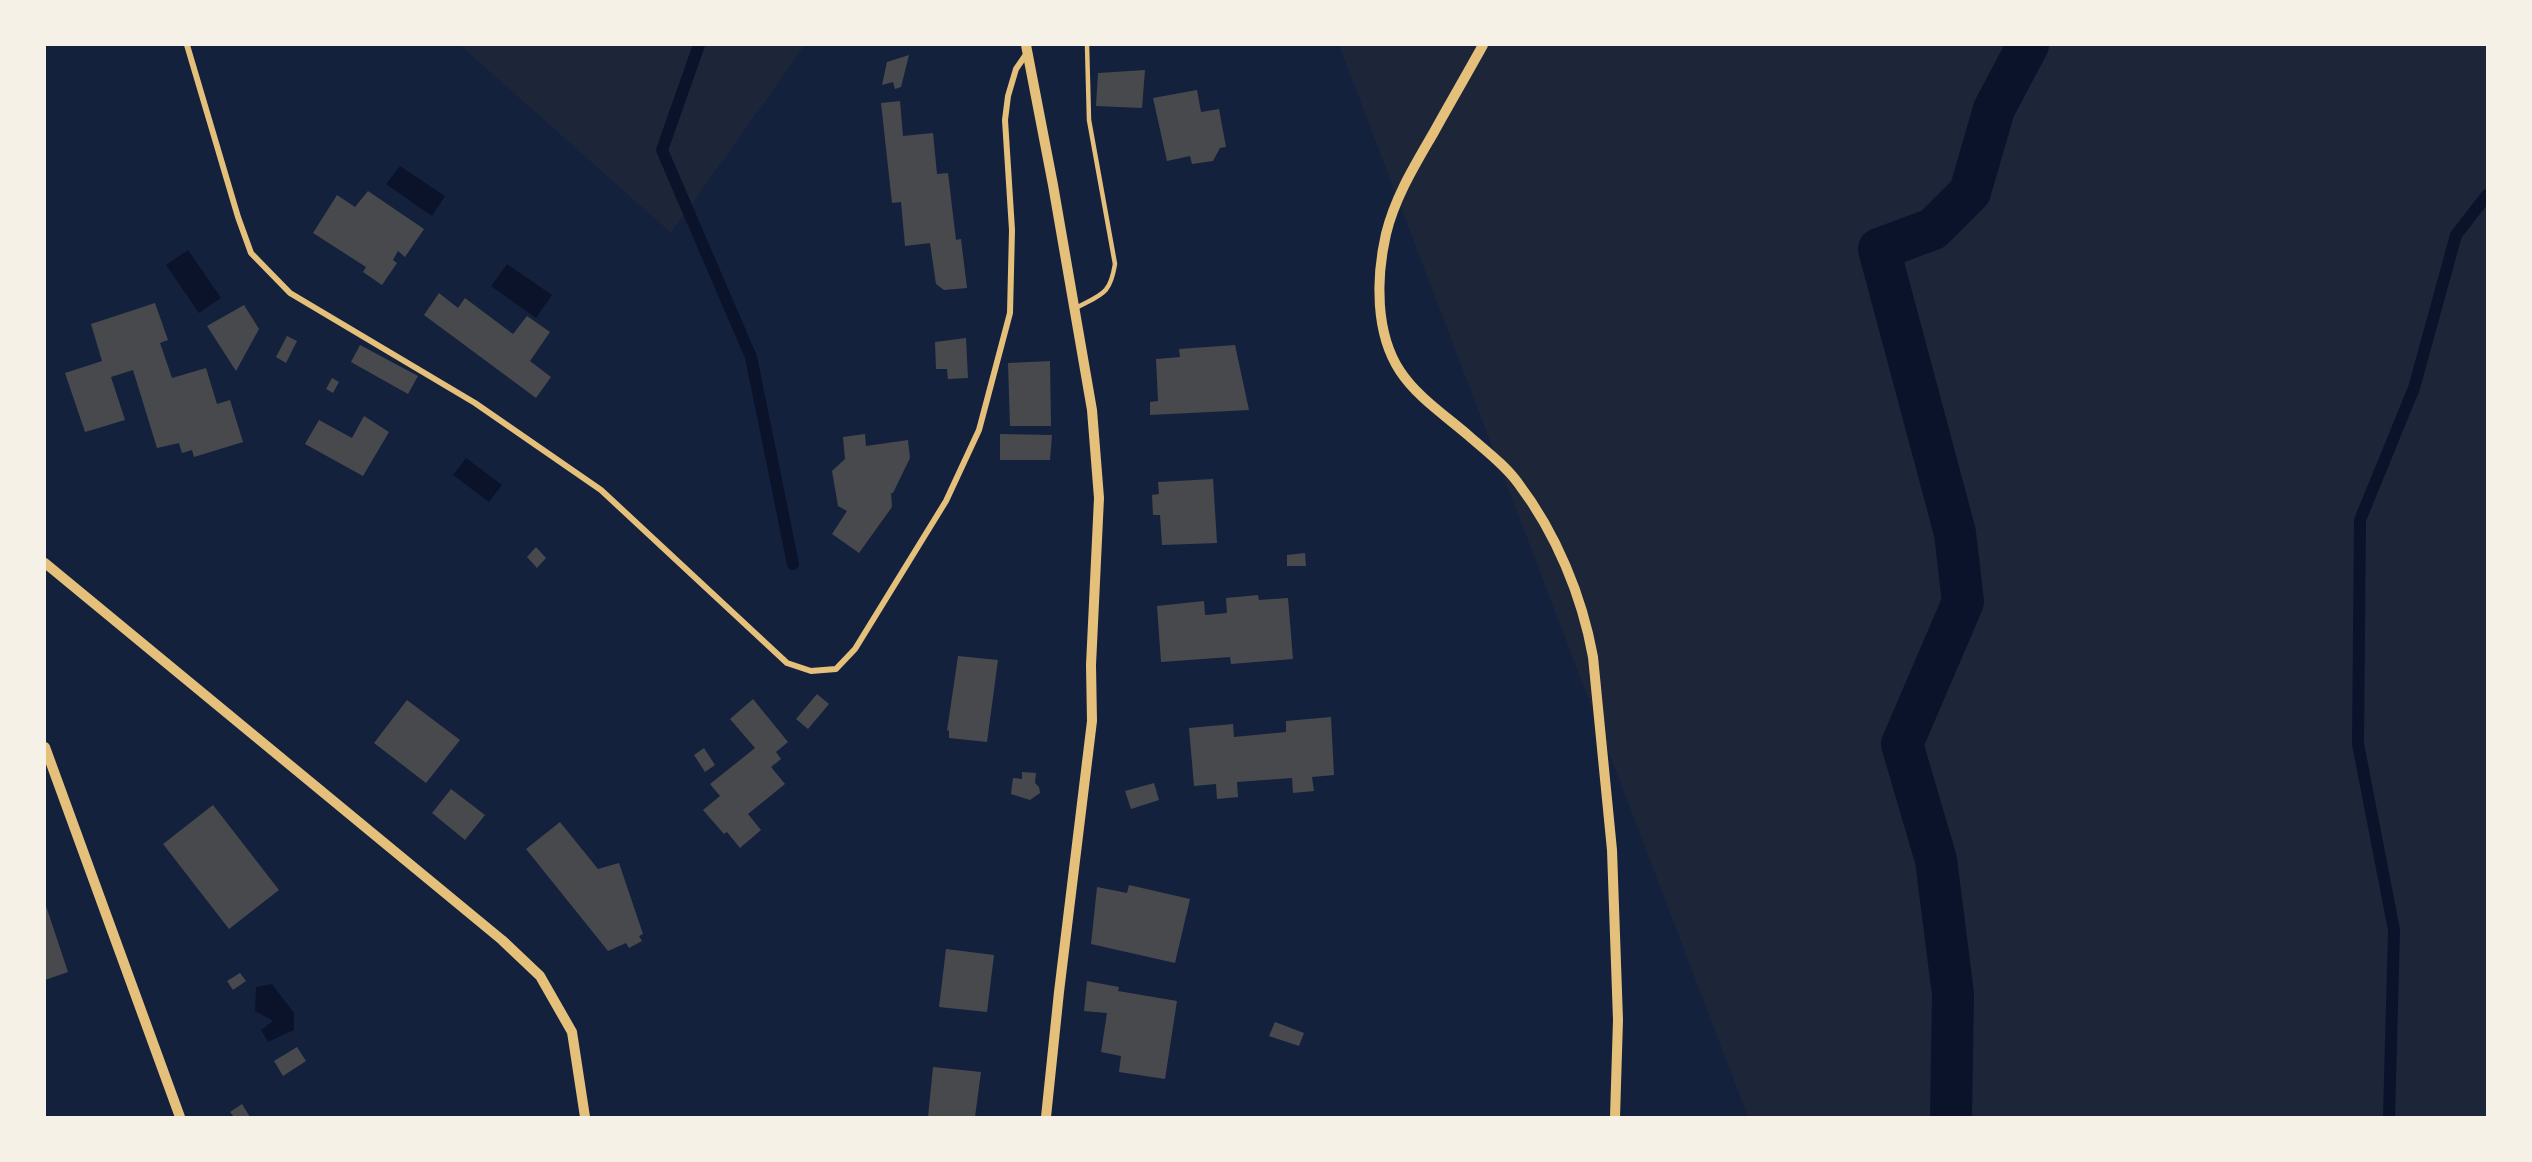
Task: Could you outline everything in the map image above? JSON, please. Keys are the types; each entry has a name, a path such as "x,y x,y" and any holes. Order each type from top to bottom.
{"street":[{"path":"187,45 238,217 251,253 273,278 290,293 475,403 602,490 787,663 812,671 836,669 855,649 946,501 979,430 1010,313 1012,230 1005,120 1008,96 1016,69 1026,49"},
{"path":"1483,45 1406,180 1395,209 1386,235 1382,263 1381,319 1396,363 1416,390 1499,462 1518,482 1547,527 1572,581 1588,628 1593,657 1612,850 1618,1020 1615,1117"},
{"path":"1026,49 1076,308 1092,410 1099,498 1091,665 1092,721 1046,1117"},
{"path":"45,563 493,932 540,976 572,1032 585,1117"},
{"path":"45,747 180,1117"}],"lane":[{"path":"1076,308 1101,295 1112,283 1115,264 1089,120 1087,45"}],"shaded area":[{"path":"460,45 805,45 671,233"},
{"path":"1339,45 2487,45 2487,1117 1748,1117"},
{"path":"400,166 445,196 432,216 386,184"},
{"path":"188,250 221,298 199,313 166,265"},
{"path":"507,264 552,295 536,318 491,286"},
{"path":"466,458 502,485 489,502 453,475"},
{"path":"272,984 294,1013 294,1030 268,1042 261,1030 273,1021 255,1011 256,987"}],"building":[{"path":"909,55 901,87 895,89 893,82 882,85 887,62"},
{"path":"1145,70 1142,108 1096,106 1098,73"},
{"path":"1197,90 1201,112 1219,109 1226,147 1220,148 1213,161 1192,164 1190,156 1167,161 1153,98"},
{"path":"900,101 903,136 933,133 937,174 948,173 956,240 961,239 967,288 944,290 936,284 930,243 905,246 901,202 892,203 881,103"},
{"path":"368,191 424,229 405,257 398,251 393,260 397,263 382,285 363,272 366,267 313,233 337,195 355,207"},
{"path":"439,293 458,308 465,298 513,334 527,316 550,332 530,361 551,377 536,398 424,315"},
{"path":"155,303 168,340 160,343 172,378 206,368 217,404 230,400 243,442 194,457 192,450 182,453 179,443 157,448 133,370 111,377 125,420 85,432 65,373 102,361 91,324"},
{"path":"244,305 259,329 236,371 207,326"},
{"path":"287,336 297,341 286,363 276,357"},
{"path":"966,338 968,378 948,379 947,369 936,369 935,342"},
{"path":"360,345 418,376 408,394 351,362"},
{"path":"1235,345 1249,410 1150,415 1150,402 1158,401 1156,359 1180,357 1179,349"},
{"path":"1050,361 1051,426 1010,426 1008,363"},
{"path":"332,378 339,382 333,393 326,389"},
{"path":"364,416 389,432 363,476 305,444 319,420 352,438"},
{"path":"865,434 866,446 908,440 910,458 891,493 892,507 859,553 832,534 847,511 838,506 832,471 845,459 843,437"},
{"path":"1000,434 1052,435 1050,460 1000,460"},
{"path":"1213,479 1217,543 1162,545 1160,515 1153,515 1152,495 1159,494 1158,482"},
{"path":"536,547 546,558 537,568 527,557"},
{"path":"1305,553 1306,566 1287,566 1287,555"},
{"path":"1258,595 1259,600 1288,598 1293,659 1231,664 1230,657 1161,662 1157,606 1204,601 1205,615 1227,613 1226,598"},
{"path":"958,656 998,660 987,742 949,738 949,730 947,731"},
{"path":"817,694 829,704 808,729 796,719"},
{"path":"753,699 788,742 776,752 781,759 771,767 785,784 748,814 761,830 740,848 727,832 724,834 703,810 720,796 710,784 755,748 730,719"},
{"path":"407,700 460,740 426,783 374,743"},
{"path":"1331,717 1334,775 1312,777 1314,791 1293,793 1292,778 1237,782 1238,797 1217,799 1216,784 1194,786 1189,728 1233,724 1234,737 1286,732 1286,721"},
{"path":"704,748 715,765 705,772 694,755"},
{"path":"1022,772 1036,773 1035,783 1040,793 1030,800 1011,794 1013,778 1022,779"},
{"path":"1154,783 1159,800 1131,809 1125,791"},
{"path":"451,789 485,815 465,840 432,813"},
{"path":"213,805 279,890 229,929 163,844"},
{"path":"560,822 598,869 619,863 643,934 639,936 642,941 629,948 626,943 608,951 526,849"},
{"path":"1129,885 1190,899 1175,963 1091,944 1097,887 1127,893"},
{"path":"45,903 68,972 45,980"},
{"path":"946,949 994,955 987,1012 939,1007"},
{"path":"240,973 246,981 233,990 227,981"},
{"path":"1087,981 1119,987 1118,991 1177,1001 1165,1079 1119,1072 1121,1056 1101,1052 1107,1013 1084,1011"},
{"path":"1275,1022 1304,1033 1299,1046 1269,1036"},
{"path":"297,1047 306,1061 283,1076 274,1061"},
{"path":"933,1067 981,1072 975,1117 928,1117"},
{"path":"242,1104 250,1117 234,1117 230,1112"}],"waterway":[{"path":"699,45 662,150 751,357 793,564"},
{"path":"1951,1117 1953,994 1936,860 1902,744 1963,602 1955,533 1879,249 1933,229 1970,192 1994,109 2028,45"},
{"path":"2389,1117 2394,930 2358,744 2360,520 2414,388 2456,235 2487,195"}]}
